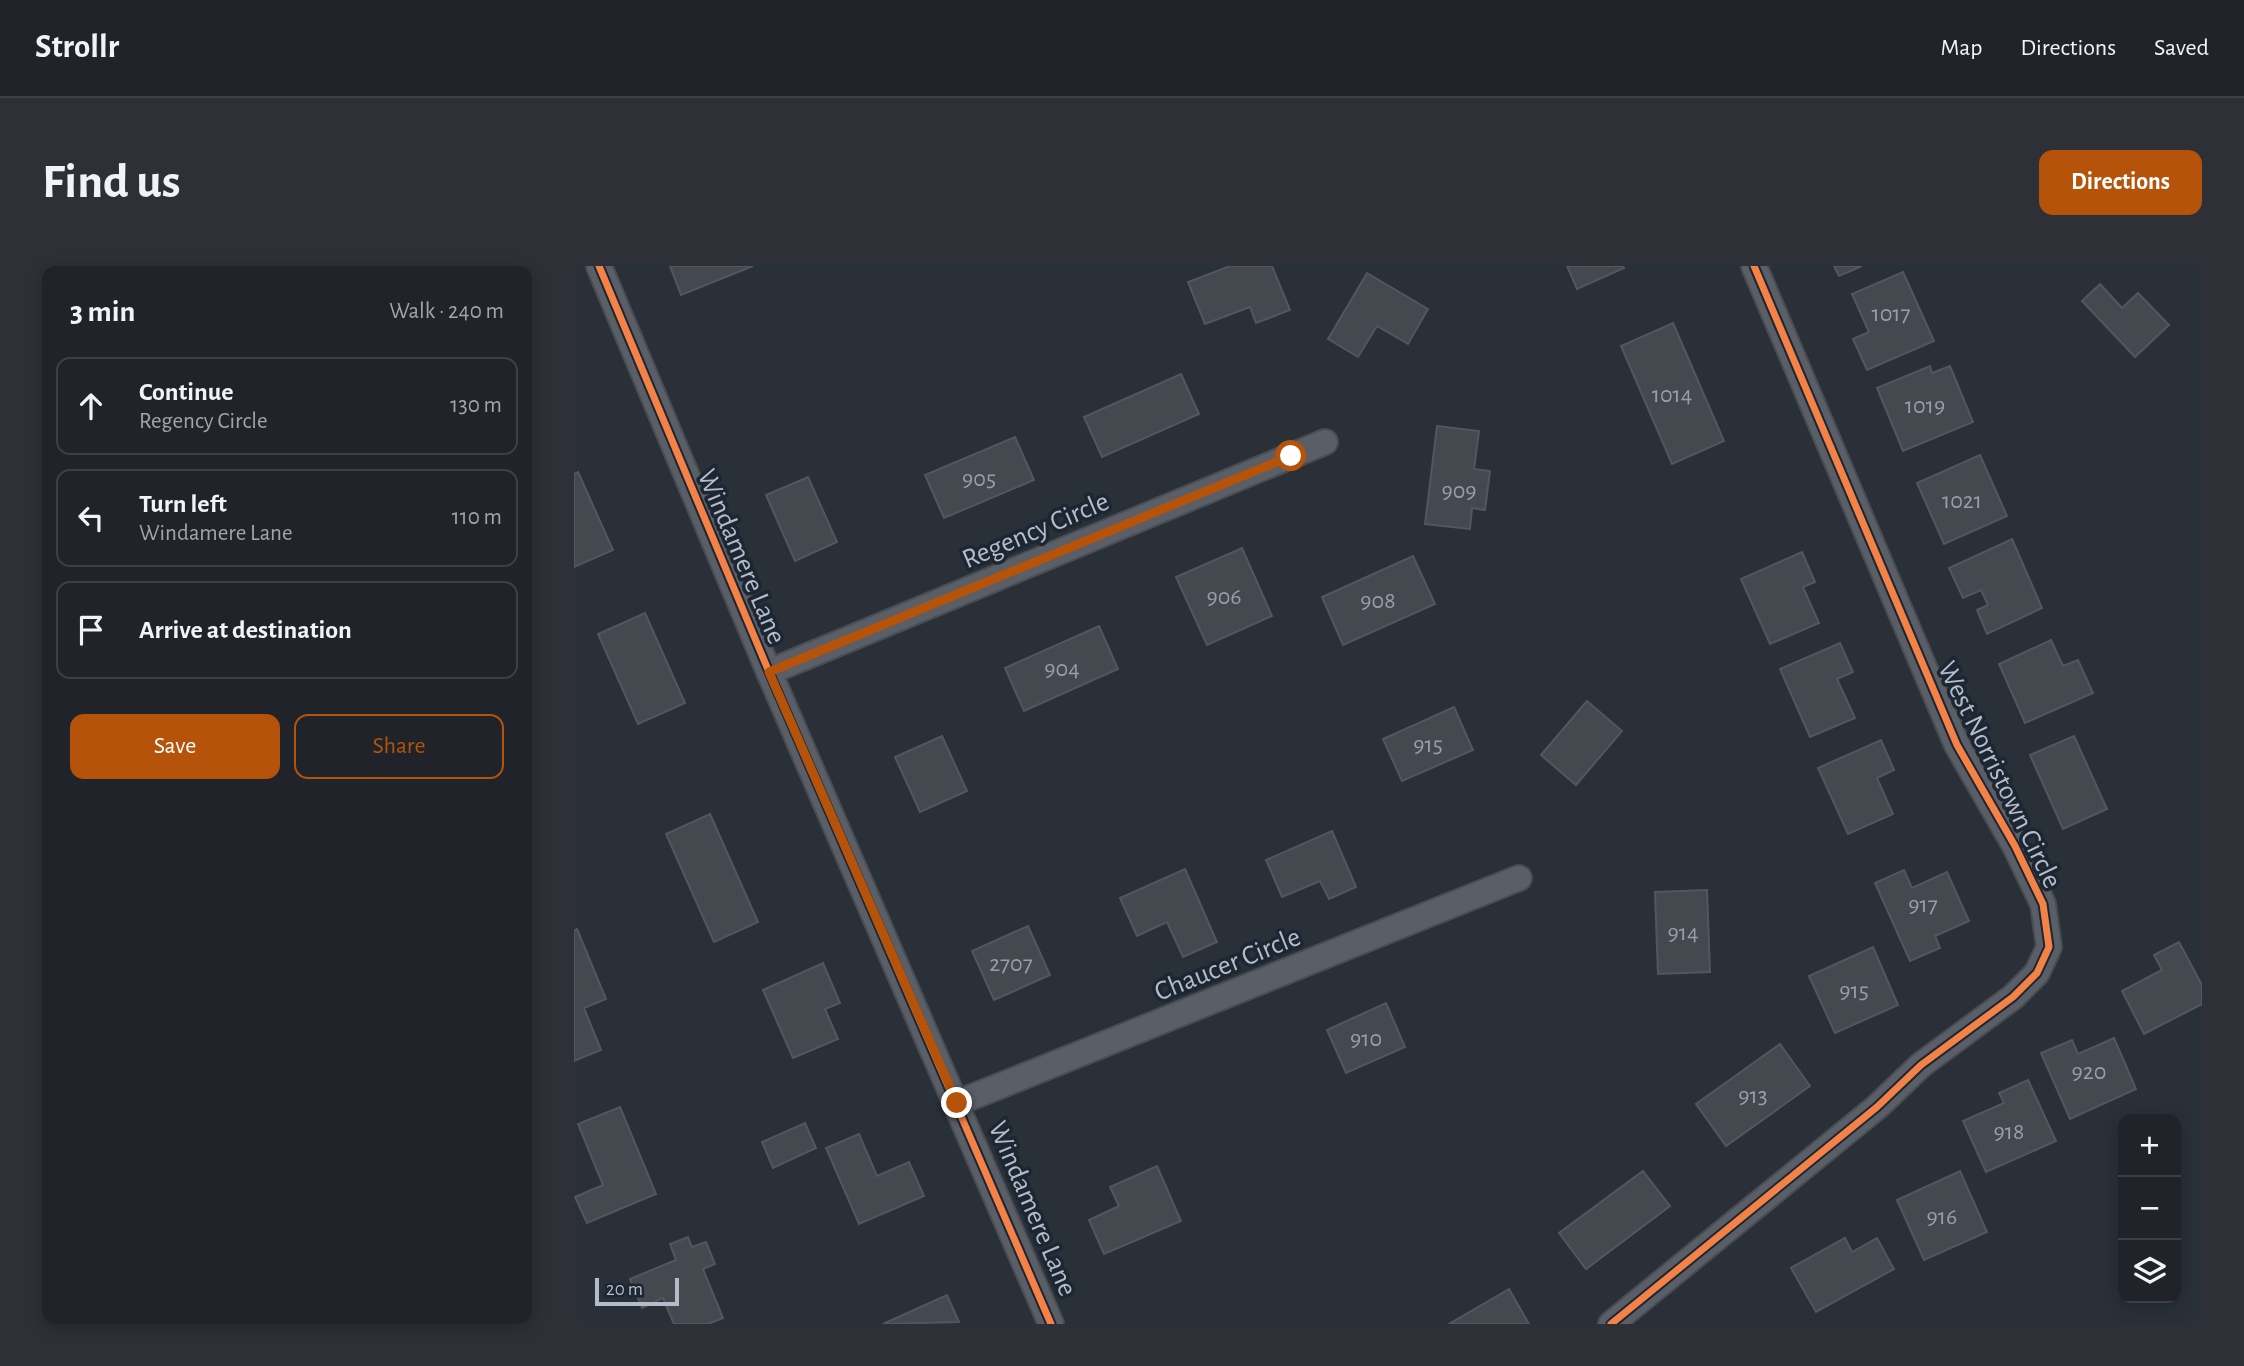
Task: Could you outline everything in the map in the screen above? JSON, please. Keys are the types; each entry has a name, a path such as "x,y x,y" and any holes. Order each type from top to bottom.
{"street":[{"name":"Windamere Lane","path":"599,266 769,672 1051,1324"},
{"name":"West Norristown Circle","path":"1611,1324 1877,1107 1921,1065 2013,997 2037,972 2049,947 2043,904 2015,846 1958,745 1757,273"},
{"name":"Regency Circle","path":"769,672 1325,442"},
{"name":"Chaucer Circle","path":"957,1103 1519,878"}],"building":[{"path":"670,266 753,266 681,295"},
{"path":"1230,266 1272,266 1290,310 1256,323 1250,307 1205,324 1188,282"},
{"path":"1567,266 1623,266 1624,268 1577,289"},
{"path":"1834,266 1862,266 1839,276"},
{"path":"1903,272 1934,341 1867,370 1853,339 1869,332 1852,294"},
{"path":"1367,273 1428,309 1408,344 1377,326 1358,357 1328,339"},
{"path":"2100,284 2122,308 2138,293 2169,325 2135,357 2082,301"},
{"path":"1673,323 1724,441 1672,464 1621,346"},
{"path":"1930,366 1932,373 1950,366 1973,422 1903,451 1877,388"},
{"path":"1181,374 1199,414 1102,457 1084,417"},
{"path":"1437,426 1479,431 1474,469 1490,471 1485,510 1472,508 1470,529 1425,524"},
{"path":"1015,437 1034,480 944,518 925,475"},
{"path":"1980,455 2007,516 1944,544 1917,483"},
{"path":"578,472 613,550 574,567 574,474"},
{"path":"808,477 837,542 795,561 766,495"},
{"path":"2012,539 2042,608 1987,634 1977,610 1988,605 1981,590 1963,598 1949,568"},
{"path":"1242,548 1272,616 1207,645 1176,577"},
{"path":"1802,552 1815,582 1803,587 1819,623 1770,644 1741,579"},
{"path":"1413,556 1435,604 1343,645 1322,597"},
{"path":"645,613 685,703 638,724 598,634"},
{"path":"1099,626 1118,669 1024,711 1005,668"},
{"path":"2051,640 2063,666 2078,660 2093,693 2025,723 1999,664"},
{"path":"1840,643 1853,672 1837,679 1855,718 1810,737 1780,669"},
{"path":"1587,701 1622,731 1576,785 1541,755"},
{"path":"1454,707 1473,750 1402,781 1383,739"},
{"path":"942,736 967,791 920,812 895,757"},
{"path":"2074,736 2107,809 2063,829 2030,755"},
{"path":"1881,740 1894,770 1877,778 1893,814 1848,834 1818,768"},
{"path":"710,814 758,922 714,942 666,834"},
{"path":"1332,831 1356,887 1329,899 1320,881 1282,897 1266,860"},
{"path":"1185,869 1217,942 1183,957 1167,922 1137,936 1120,898"},
{"path":"1904,870 1912,888 1947,872 1969,921 1935,936 1940,948 1910,961 1875,883"},
{"path":"1707,890 1710,972 1658,974 1655,892"},
{"path":"1028,926 1050,975 994,1000 972,951"},
{"path":"577,929 606,999 584,1008 601,1050 574,1061 574,931"},
{"path":"2179,942 2202,985 2202,1004 2144,1034 2122,991 2162,970 2154,955"},
{"path":"1873,947 1898,1005 1835,1033 1809,976"},
{"path":"823,963 840,1003 825,1009 838,1039 793,1058 763,990"},
{"path":"1386,1003 1405,1047 1346,1073 1327,1030"},
{"path":"2114,1038 2136,1089 2070,1119 2041,1053 2072,1040 2078,1054"},
{"path":"1780,1044 1810,1086 1726,1146 1696,1104"},
{"path":"2028,1080 2056,1141 1986,1172 1963,1121 2004,1103 1999,1093"},
{"path":"620,1107 656,1194 587,1223 575,1197 603,1185 578,1124"},
{"path":"805,1123 816,1148 773,1168 762,1142"},
{"path":"859,1134 877,1176 909,1162 924,1196 859,1224 826,1148"},
{"path":"1157,1166 1181,1221 1104,1254 1089,1220 1119,1206 1110,1187"},
{"path":"1643,1171 1670,1206 1586,1269 1559,1233"},
{"path":"1960,1171 1987,1232 1924,1260 1897,1200"},
{"path":"688,1237 692,1247 706,1242 715,1264 703,1269 723,1318 708,1324 674,1324 663,1298 642,1308 630,1279 676,1260 670,1244"},
{"path":"1845,1238 1852,1252 1877,1238 1894,1269 1816,1312 1791,1268"},
{"path":"1509,1289 1529,1324 1449,1324"},
{"path":"947,1295 959,1322 883,1324"}],"cycle path":[{"path":"599,266 769,672 1051,1324"},
{"path":"1611,1324 1877,1107 1921,1065 2013,997 2037,973 2049,947 2043,904 2015,846 1957,745 1754,266"}],"route":[{"path":"957,1103 769,672 1291,456"}]}
